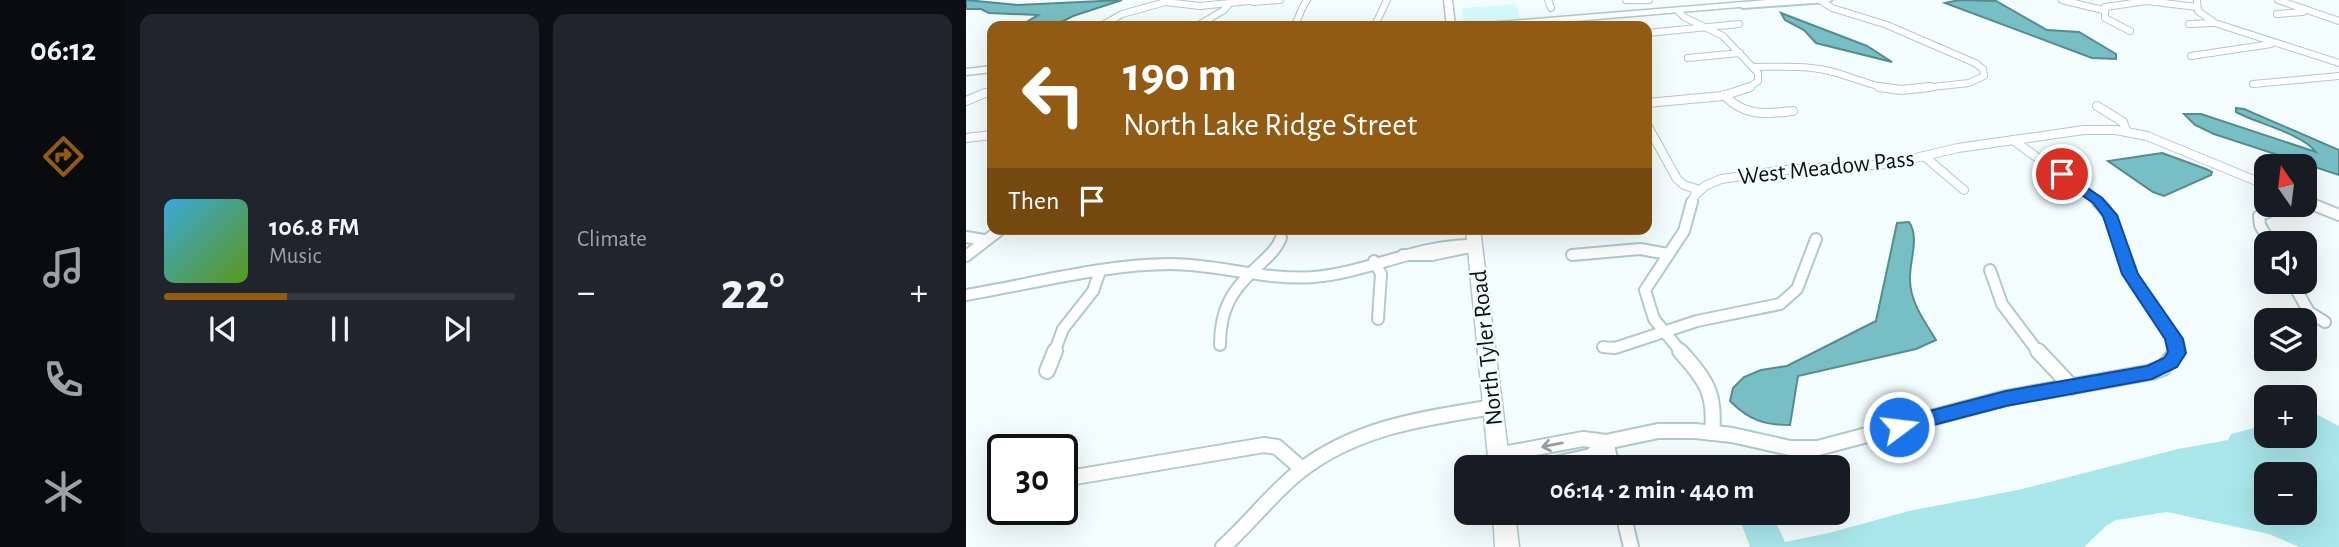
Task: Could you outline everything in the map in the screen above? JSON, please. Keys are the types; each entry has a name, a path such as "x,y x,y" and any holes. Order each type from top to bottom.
{"main road":[{"path":"1448,0 1450,21"},
{"path":"1572,21 1681,13 1797,0"},
{"path":"966,73 987,71"},
{"name":"North Tyler Road","path":"1474,237 1498,455"},
{"path":"1505,525 1507,547"}],"street":[{"path":"1250,2 1259,0"},
{"path":"1110,21 1122,14 1168,1 1200,6 1280,0"},
{"path":"1298,21 1300,9 1307,0"},
{"path":"1377,21 1387,0"},
{"path":"1548,0 1551,8"},
{"path":"1620,0 1618,2 1622,4 1649,0"},
{"path":"1626,0 1633,1"},
{"path":"1722,0 1735,5 1826,1 1840,10 1888,25 1975,63 1985,72 1984,76 1975,81 1901,90 1872,86 1830,71 1806,67 1753,67"},
{"path":"2062,0 2103,10"},
{"path":"2278,0 2339,22"},
{"path":"2103,10 2108,5 2130,1 2197,3 2202,16 2215,23 2339,63"},
{"path":"1205,21 1229,4"},
{"path":"2103,10 2103,15 2109,20 2130,31"},
{"path":"2277,15 2306,11"},
{"path":"1652,102 1724,95 1753,87 1759,78 1753,67 1720,34 1681,13"},
{"path":"2189,24 2215,23"},
{"path":"1652,32 1739,24"},
{"path":"2191,56 2274,43"},
{"path":"1688,58 1740,53"},
{"path":"2253,84 2339,76"},
{"path":"966,101 985,93"},
{"path":"1724,95 1734,107 1744,112 1763,114 1793,111"},
{"path":"2097,106 2123,122 2126,131"},
{"name":"West Meadow Pass","path":"1699,190 1714,181 1731,177 1794,169 1890,164 2013,140 2084,130 2126,131 2160,140 2254,180"},
{"path":"1652,134 1677,179 1684,185 1699,190 1694,196 1684,231 1645,290 1650,313 1709,389 1714,408 1713,433"},
{"path":"966,138 987,136"},
{"path":"1522,455 1583,439 1606,442 1658,431 1713,433 1790,448 1818,448 2006,398 2163,368 2177,353 2174,339 2130,274 2110,215 2090,194 2013,140"},
{"path":"1924,156 1964,190"},
{"path":"2317,206 2339,215"},
{"path":"966,256 992,235"},
{"path":"966,237 984,240"},
{"path":"966,295 1155,264 1185,264 1291,278 1312,277 1352,269 1397,254 1432,256 1454,253 1474,237"},
{"path":"1220,345 1222,308 1236,286 1277,248 1281,238"},
{"path":"1603,347 1615,348 1697,321 1780,304 1797,289 1816,239"},
{"path":"1573,255 1640,248 1668,254"},
{"path":"1374,261 1381,274 1378,319"},
{"path":"1990,270 1993,290 2003,310 2072,387"},
{"path":"1047,371 1063,329 1093,291 1100,271"},
{"path":"2299,294 2309,312 2325,322"},
{"path":"1223,547 1302,469 1327,452 1366,433 1410,421 1493,407"},
{"path":"1592,455 1606,442"},
{"path":"1606,442 1609,455"},
{"path":"1078,476 1264,445 1277,447 1302,469"},
{"path":"1626,525 1631,547"}],"shaded area":[{"path":"966,0 1018,5 1122,0 1064,21 1028,21 1038,15 966,9"},
{"path":"1959,0 1996,1 2047,30 2079,32 2116,54 2116,59 2092,58 1945,3"},
{"path":"1516,4 1521,21 1463,21 1462,8"},
{"path":"1781,13 1867,46 1892,62 1816,43 1804,30 1785,20"},
{"path":"2236,108 2244,109 2339,150 2339,175 2317,168 2317,154 2275,154 2214,134 2195,125 2184,114 2201,114 2316,152 2290,134 2236,112"},
{"path":"2162,153 2206,169 2212,172 2211,175 2164,196 2153,192 2108,161"},
{"path":"1909,222 1914,235 1911,288 1919,312 1936,340 1916,349 1798,376 1790,425 1757,420 1730,401 1733,388 1744,377 1761,370 1787,366 1876,321 1897,223"},
{"path":"2317,415 2339,426 2339,547 2299,547 2269,534 2167,512 2116,520 2084,547 1750,547 1742,525 1777,525 1785,542 1909,511 2018,490 2178,449 2228,440 2231,434 2254,428 2254,448 2317,448"}],"route":[{"path":"1899,427 2006,398 2152,372 2171,362 2177,353 2174,339 2130,274 2110,215 2098,201 2062,174"}]}
